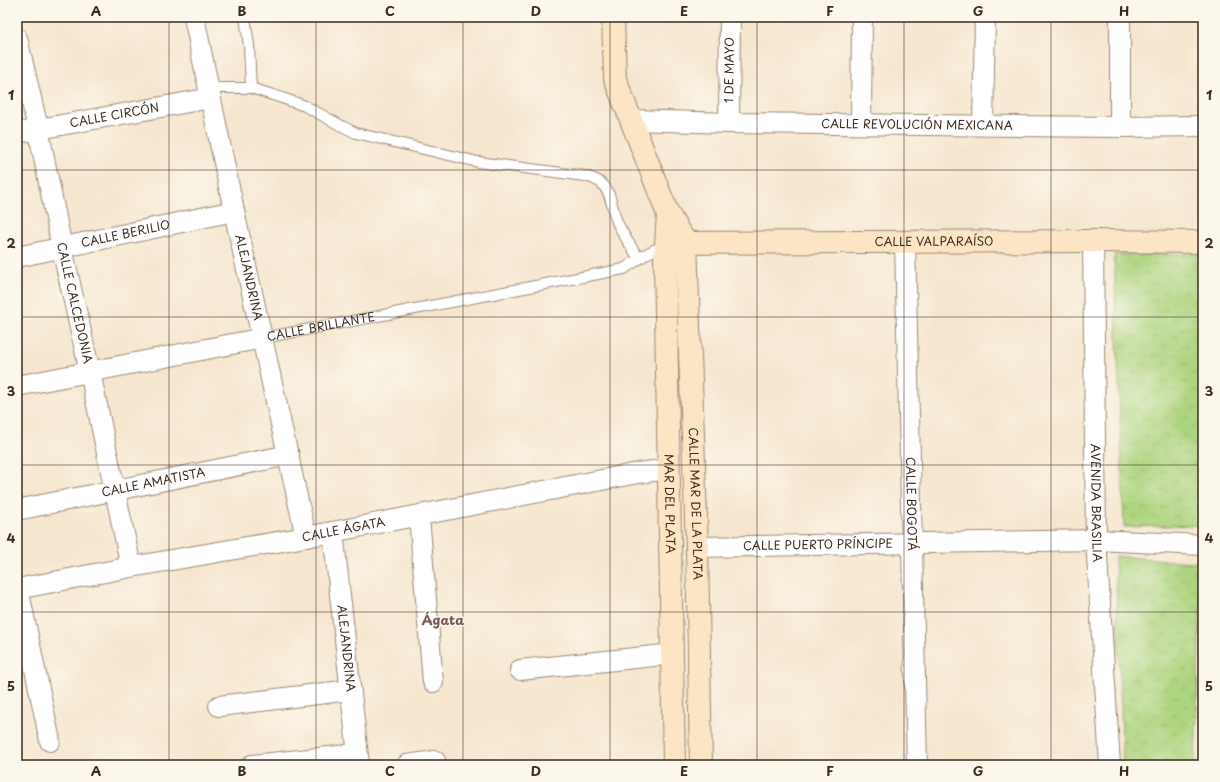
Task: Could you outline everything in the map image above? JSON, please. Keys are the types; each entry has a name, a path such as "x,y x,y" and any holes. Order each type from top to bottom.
{"main road":[{"path":"613,17 615,78 668,214 676,243"},
{"name":"CALLE VALPARAÍSO","path":"676,243 1094,241 1203,242"},
{"name":"MAR DEL PLATA","path":"674,765 665,259 676,243"},
{"name":"CALLE MAR DE LA PLATA","path":"676,243 697,547 701,765"}],"street":[{"name":"ALEJANDRINA","path":"194,17 234,211 306,537"},
{"name":"1 DE MAYO","path":"729,123 730,17"},
{"path":"861,123 862,17"},
{"path":"984,125 985,17"},
{"path":"1120,17 1120,127"},
{"name":"CALLE CALCEDONIA","path":"17,38 38,128 62,248 131,567"},
{"name":"CALLE CIRCÓN","path":"17,133 210,93"},
{"name":"CALLE REVOLUCIÓN MEXICANA","path":"632,120 729,123 861,123 1120,127 1203,126"},
{"name":"CALLE BERILIO","path":"17,258 234,211"},
{"name":"AVENIDA BRASILIA","path":"1094,241 1096,540 1110,765"},
{"name":"CALLE BOGOTÁ","path":"906,242 917,765"},
{"name":"CALLE BRILLANTE","path":"17,386 263,338"},
{"name":"CALLE AMATISTA","path":"17,510 289,455"},
{"name":"CALLE ÁGATA","path":"18,589 131,567 419,516 638,473 669,469"},
{"path":"419,516 433,682"},
{"name":"ALEJANDRINA","path":"333,532 358,760"},
{"name":"CALLE PUERTO PRÍNCIPE","path":"697,547 912,542 1096,540 1203,544"},
{"path":"18,589 50,741"},
{"path":"520,670 673,654"},
{"path":"219,706 350,690"},
{"path":"252,765 358,760"},
{"path":"407,765 435,762"}],"lane":[{"path":"245,17 249,46 251,88"},
{"path":"210,93 251,88 305,106 356,133 478,162 585,176 602,183 608,191 617,222 627,242 639,258 676,243"},
{"name":"CALLE BRILLANTE","path":"263,338 624,268 639,258"}],"green space":[{"path":"1114,254 1203,254 1203,525 1124,527"},
{"path":"1115,556 1202,563 1195,765 1123,765"}],"district":[{"name":"Ágata","path":"443,620"}]}
